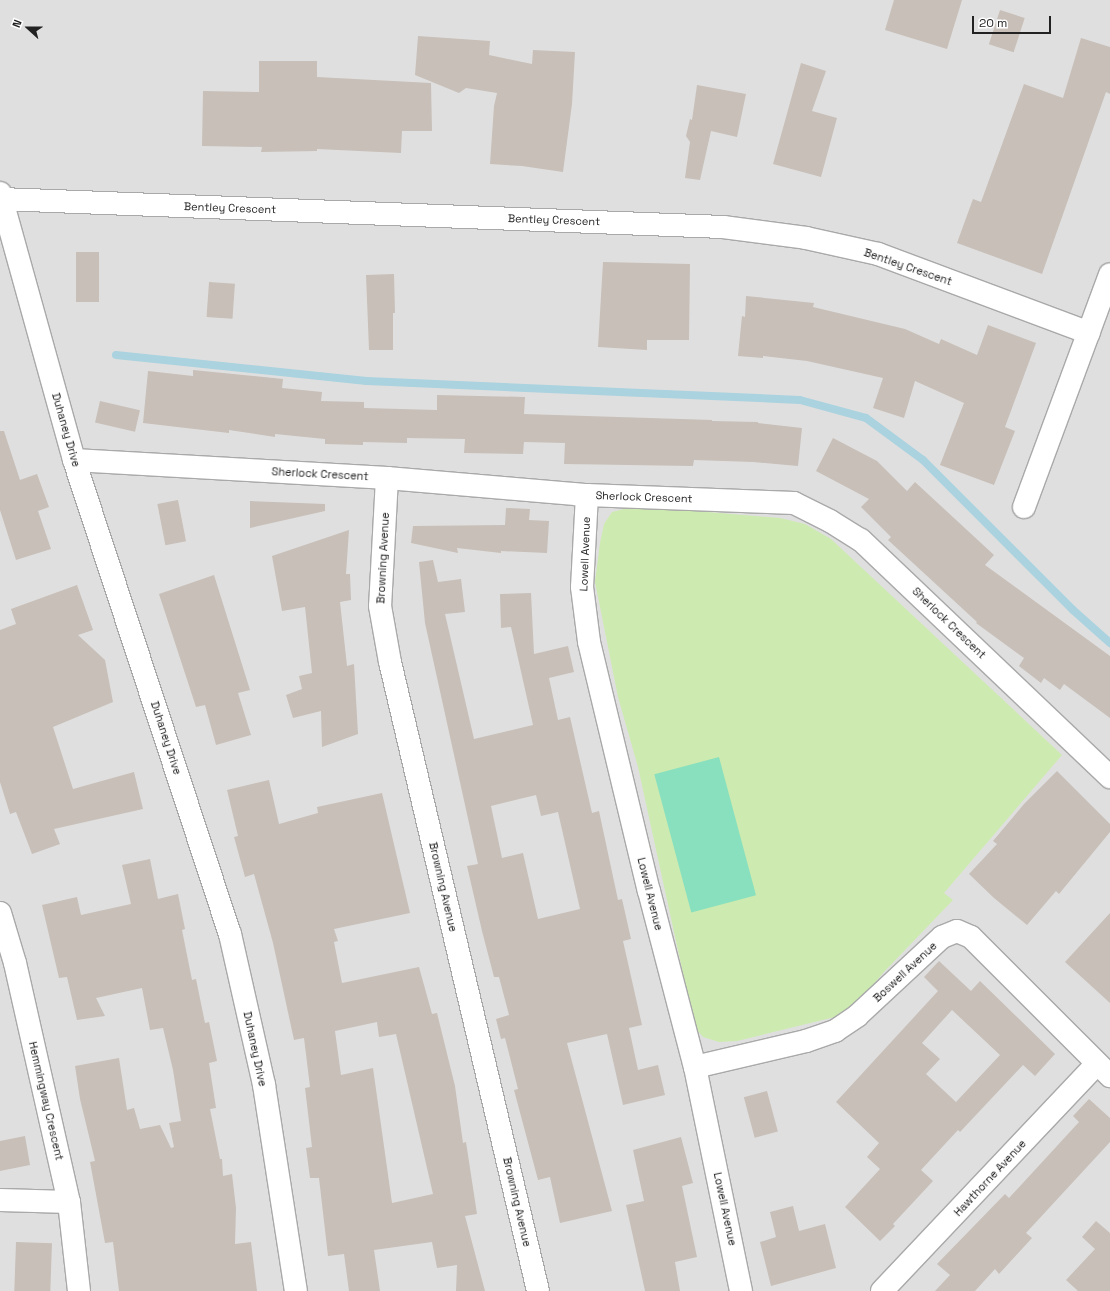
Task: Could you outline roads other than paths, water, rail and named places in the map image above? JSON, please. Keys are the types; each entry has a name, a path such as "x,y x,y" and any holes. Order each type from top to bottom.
{"street":[{"name":"Bentley Crescent","path":"1,196 724,227 806,238 878,254 1089,333"},
{"name":"Duhaney Drive","path":"1,196 74,460 230,934 264,1085 296,1291"},
{"path":"1024,507 1110,274"},
{"name":"Sherlock Crescent","path":"74,460 387,478 587,495 794,503 830,521 861,540 1110,777"},
{"name":"Browning Avenue","path":"387,478 380,606 387,648 538,1291"},
{"name":"Lowell Avenue","path":"587,495 582,587 590,642 649,891 695,1067 741,1291"},
{"name":"Hemmingway Crescent","path":"0,913 8,963 69,1202 79,1291"},
{"name":"Boswell Avenue","path":"695,1067 806,1041 835,1031 857,1016 942,937 957,931 971,937 1103,1070"},
{"name":"Hawthorne Avenue","path":"882,1291 1103,1070"},
{"path":"0,1200 69,1202"}],"waterway":[{"path":"116,355 367,381 800,400 866,418 923,460 1073,610 1110,643"}]}
